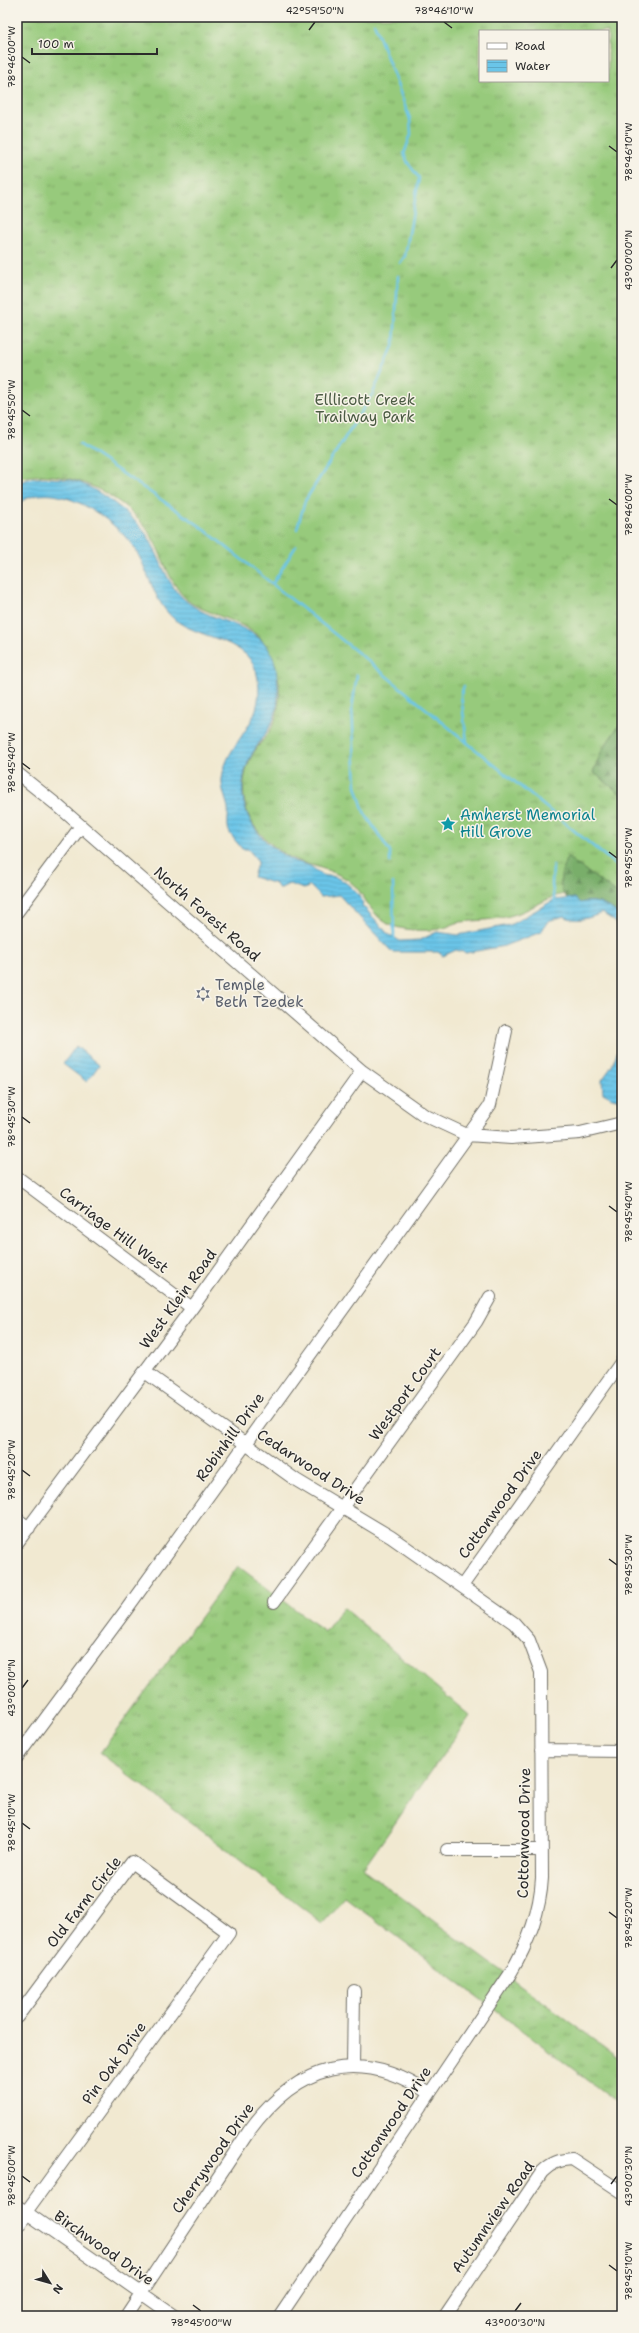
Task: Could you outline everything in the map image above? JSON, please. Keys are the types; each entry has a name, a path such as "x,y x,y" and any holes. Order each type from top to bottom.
{"street":[{"name":"North Forest Road","path":"17,773 81,826 362,1071 410,1107 467,1135 511,1138 580,1132 622,1123"},
{"path":"17,912 81,826"},
{"name":"Robinhill Drive","path":"17,1757 490,1105 506,1031"},
{"name":"West Klein Road","path":"17,1543 192,1308 362,1071"},
{"name":"Carriage Hill West","path":"17,1177 192,1308"},
{"name":"Westport Court","path":"274,1602 476,1322 490,1297"},
{"name":"Cottonwood Drive","path":"280,2316 510,1974 528,1940 541,1893 542,1683 534,1650 514,1623 462,1586 622,1361"},
{"name":"Cedarwood Drive","path":"145,1372 296,1480 391,1537 462,1586"},
{"path":"17,1519 29,1528"},
{"path":"541,1750 622,1750"},
{"path":"447,1850 542,1850"},
{"name":"Old Farm Circle","path":"17,2018 132,1862 229,1933"},
{"name":"Pin Oak Drive","path":"17,2227 23,2210 229,1933"},
{"path":"353,2067 354,1991"},
{"name":"Cherrywood Drive","path":"126,2316 249,2131 272,2103 285,2091 308,2077 323,2072 353,2067 381,2070 397,2075 429,2093"},
{"name":"Autumnview Road","path":"445,2316 542,2172 548,2166 563,2159 572,2159 621,2191"},
{"name":"Birchwood Drive","path":"23,2210 140,2294 174,2316"}],"green space":[{"name":"Elllicott Creek Trailway Park","path":"17,17 622,17 622,909 583,895 567,894 559,895 522,912 502,918 461,922 444,928 431,930 401,928 388,924 381,919 371,908 359,890 342,876 290,858 278,850 253,824 248,815 244,796 247,767 256,749 272,727 279,705 278,674 272,655 266,645 252,631 233,621 196,606 184,597 173,582 153,539 142,523 128,509 112,497 94,487 75,480 55,476 36,476 17,479"},
{"path":"622,721 622,795 593,772 602,750"},
{"path":"567,857 622,897 622,916 602,904 591,902 580,903 575,898 568,899 564,895 561,879"},
{"path":"238,1566 325,1632 343,1607 470,1716 363,1869 622,2060 622,2106 345,1897 322,1923 100,1753"}],"water":[{"path":"32,478 70,480 91,488 103,495 136,522 144,532 150,540 167,576 185,600 205,613 254,634 264,643 271,654 276,668 278,697 276,711 271,725 255,749 247,765 243,782 243,800 252,825 273,848 294,861 312,867 323,875 332,876 342,880 357,894 363,902 362,905 388,934 400,941 420,940 437,932 458,935 510,925 554,900 575,898 580,903 591,902 602,904 622,916 622,930 613,920 602,913 587,918 578,919 564,916 548,921 541,932 504,946 466,953 456,950 443,956 438,952 392,952 339,895 321,897 310,886 304,889 289,884 279,889 276,884 253,877 258,861 248,849 242,849 228,830 228,808 223,790 222,779 225,765 230,754 251,721 256,709 259,695 258,679 254,665 246,655 236,647 198,632 174,619 166,611 154,591 136,550 119,531 93,510 77,502 61,497 45,495 30,497 17,505 17,483"},
{"path":"622,1039 622,1100 612,1098 603,1093 602,1080 612,1066"},
{"path":"76,1046 99,1065 87,1082 63,1064"}],"waterway":[{"path":"374,23 410,119 411,134 404,154 408,163 419,178 405,256 400,263"},
{"path":"297,529 305,501 373,393 394,344 398,276"},
{"path":"79,444 200,526 362,656 622,870"},
{"path":"273,583 296,546"},
{"path":"357,675 352,708 356,786 364,812 390,852 390,862"},
{"path":"464,686 461,695 467,743"},
{"path":"553,866 552,885 555,903"},
{"path":"393,883 394,940"}],"place":[{"name":"Amherst Memorial Hill Grove","path":"448,824"},
{"name":"Temple Beth Tzedek","path":"203,994"}]}
